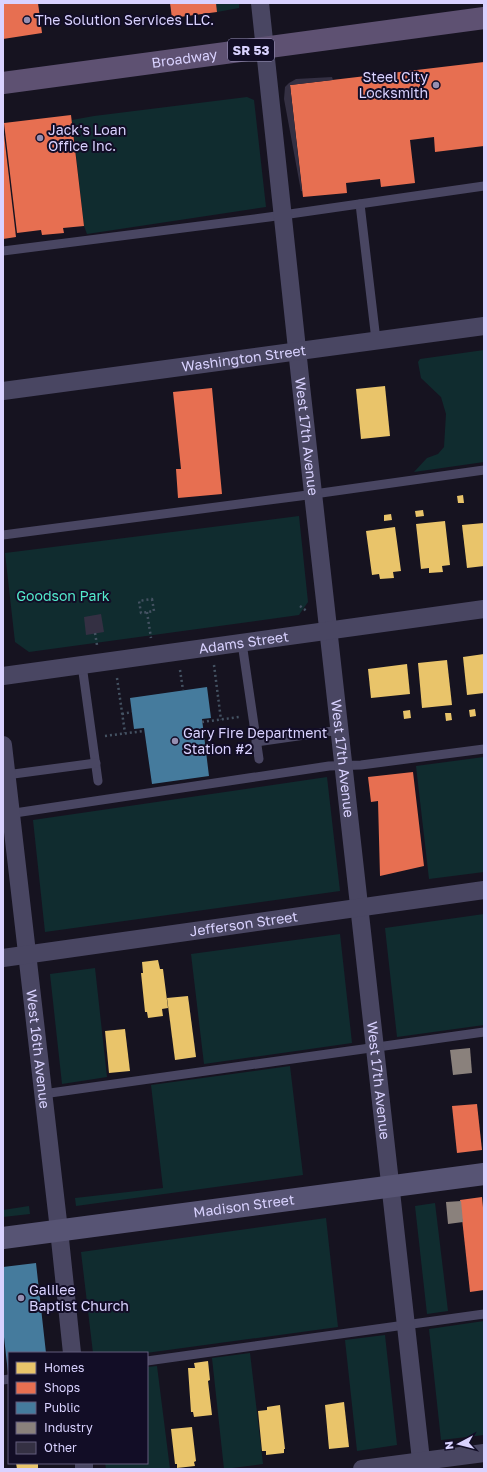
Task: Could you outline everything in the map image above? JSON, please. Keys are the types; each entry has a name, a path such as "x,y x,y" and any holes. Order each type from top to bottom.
{"main road":[{"name":"Broadway","path":"3,83 484,18"}],"street":[{"name":"West 17th Avenue","path":"260,3 297,351 422,1465"},
{"name":"Washington Street","path":"3,392 484,326"},
{"name":"Adams Street","path":"3,676 484,609"},
{"name":"West 16th Avenue","path":"3,745 6,775 7,814 43,1094 72,1352"},
{"name":"Jefferson Street","path":"3,958 484,890"},
{"name":"Madison Street","path":"3,1238 484,1174"},
{"path":"362,1469 422,1465 484,1453"}],"lane":[{"path":"3,251 283,215 484,186"},
{"path":"360,204 376,340"},
{"path":"3,535 484,470"},
{"path":"242,643 258,759"},
{"path":"82,665 98,781"},
{"path":"256,742 340,730"},
{"path":"7,814 330,766 361,766 484,749"},
{"path":"6,775 96,763"},
{"path":"43,1094 484,1032"},
{"path":"148,1361 484,1314"}],"path":[{"path":"152,599 154,611 147,612 141,613 139,601 152,599"},
{"path":"147,612 151,638"},
{"path":"95,634 97,646"},
{"path":"214,665 221,720"},
{"path":"180,670 183,690"},
{"path":"117,678 125,733"},
{"path":"122,714 132,712"},
{"path":"202,722 252,715"},
{"path":"92,738 144,731"}],"green space":[{"path":"216,3 239,3 239,8 217,12"},
{"path":"247,97 254,100 266,207 87,234 84,226 72,120"},
{"path":"484,350 484,462 414,472 427,458 438,454 444,447 446,414 441,397 421,378 418,362 420,359"},
{"name":"Goodson Park","path":"299,516 308,602 299,615 29,652 15,642 5,553"},
{"path":"484,757 484,872 429,879 416,766"},
{"path":"327,777 340,891 45,932 33,820"},
{"path":"484,914 484,1025 397,1037 385,928"},
{"path":"340,934 352,1043 204,1064 191,954"},
{"path":"95,968 107,1077 62,1084 50,974"},
{"path":"290,1066 303,1175 76,1206 75,1198 163,1188 151,1085"},
{"path":"435,1203 448,1311 427,1314 415,1206"},
{"path":"29,1206 30,1214 3,1217 3,1210"},
{"path":"326,1218 338,1327 148,1353 93,1352 81,1252"},
{"path":"484,1321 484,1435 441,1440 429,1329"},
{"path":"385,1335 397,1445 357,1451 345,1340"},
{"path":"250,1353 263,1464 224,1469 212,1358"},
{"path":"157,1366 170,1469 106,1469 105,1464 148,1464 148,1367"}],"building: Homes":[{"path":"385,386 390,436 361,439 356,389"},
{"path":"463,495 464,503 458,503 457,496"},
{"path":"423,510 424,516 416,517 415,511"},
{"path":"391,514 392,520 384,521 384,515"},
{"path":"445,521 450,565 442,566 443,572 429,573 429,568 421,569 416,524"},
{"path":"484,523 484,566 467,568 462,525"},
{"path":"395,527 401,571 393,572 394,578 380,579 379,574 372,575 366,531"},
{"path":"484,654 484,693 467,695 463,657"},
{"path":"447,660 452,705 422,708 418,663"},
{"path":"407,664 410,694 371,698 368,669"},
{"path":"475,709 476,716 470,717 469,710"},
{"path":"410,710 411,718 404,719 403,711"},
{"path":"445,713 451,713 452,720 446,721"},
{"path":"158,960 160,969 163,969 168,1008 162,1009 163,1016 148,1018 147,1012 145,1012 141,973 143,973 142,962"},
{"path":"188,996 196,1057 175,1060 167,998"},
{"path":"125,1029 130,1071 109,1073 105,1031"},
{"path":"208,1361 210,1380 208,1381 212,1415 194,1417 193,1412 191,1412 188,1368 195,1368 194,1363"},
{"path":"344,1402 349,1447 329,1449 325,1405"},
{"path":"280,1405 285,1449 284,1453 266,1455 266,1451 262,1451 258,1411 267,1410 267,1407"},
{"path":"192,1427 196,1461 194,1462 195,1466 177,1468 177,1464 175,1464 171,1429"},
{"path":"16,1464 38,1464 38,1469 17,1469"}],"building: Shops":[{"path":"3,3 38,3 42,33 3,39"},
{"path":"170,3 216,3 217,12 172,18"},
{"path":"484,62 484,146 435,152 434,137 410,140 415,183 381,187 380,179 346,183 347,193 303,197 290,85"},
{"path":"71,115 84,226 63,228 64,233 42,235 41,230 17,233 4,123"},
{"path":"3,126 16,237 3,239"},
{"path":"212,388 222,494 178,498 176,469 181,469 173,392"},
{"path":"413,772 424,866 380,876 378,801 371,802 368,777"},
{"path":"477,1104 482,1150 457,1153 452,1106"},
{"path":"482,1197 484,1218 484,1290 470,1292 460,1200"}],"building: Public":[{"name":"Gary Fire Department Station #2","path":"207,687 211,718 202,719 209,776 152,784 144,728 134,729 130,698"},
{"name":"Galilee Baptist Church","path":"36,1263 46,1352 8,1352 8,1373 3,1328 3,1267"}],"building: Industry":[{"path":"470,1048 472,1073 453,1075 450,1050"},
{"path":"461,1201 463,1222 448,1224 446,1202"}],"building: Other":[{"path":"332,77 333,80 290,85 301,191 284,99 285,87 296,79"},
{"path":"101,614 104,632 86,635 84,617"}],"place":[{"name":"The Solution Services LLC.","path":"27,20"},
{"name":"Steel City Locksmith","path":"436,85"},
{"name":"Jack's Loan Office Inc.","path":"40,138"},
{"name":"Gary Fire Department Station #2","path":"175,741"},
{"name":"Galilee Baptist Church","path":"21,1298"}]}
